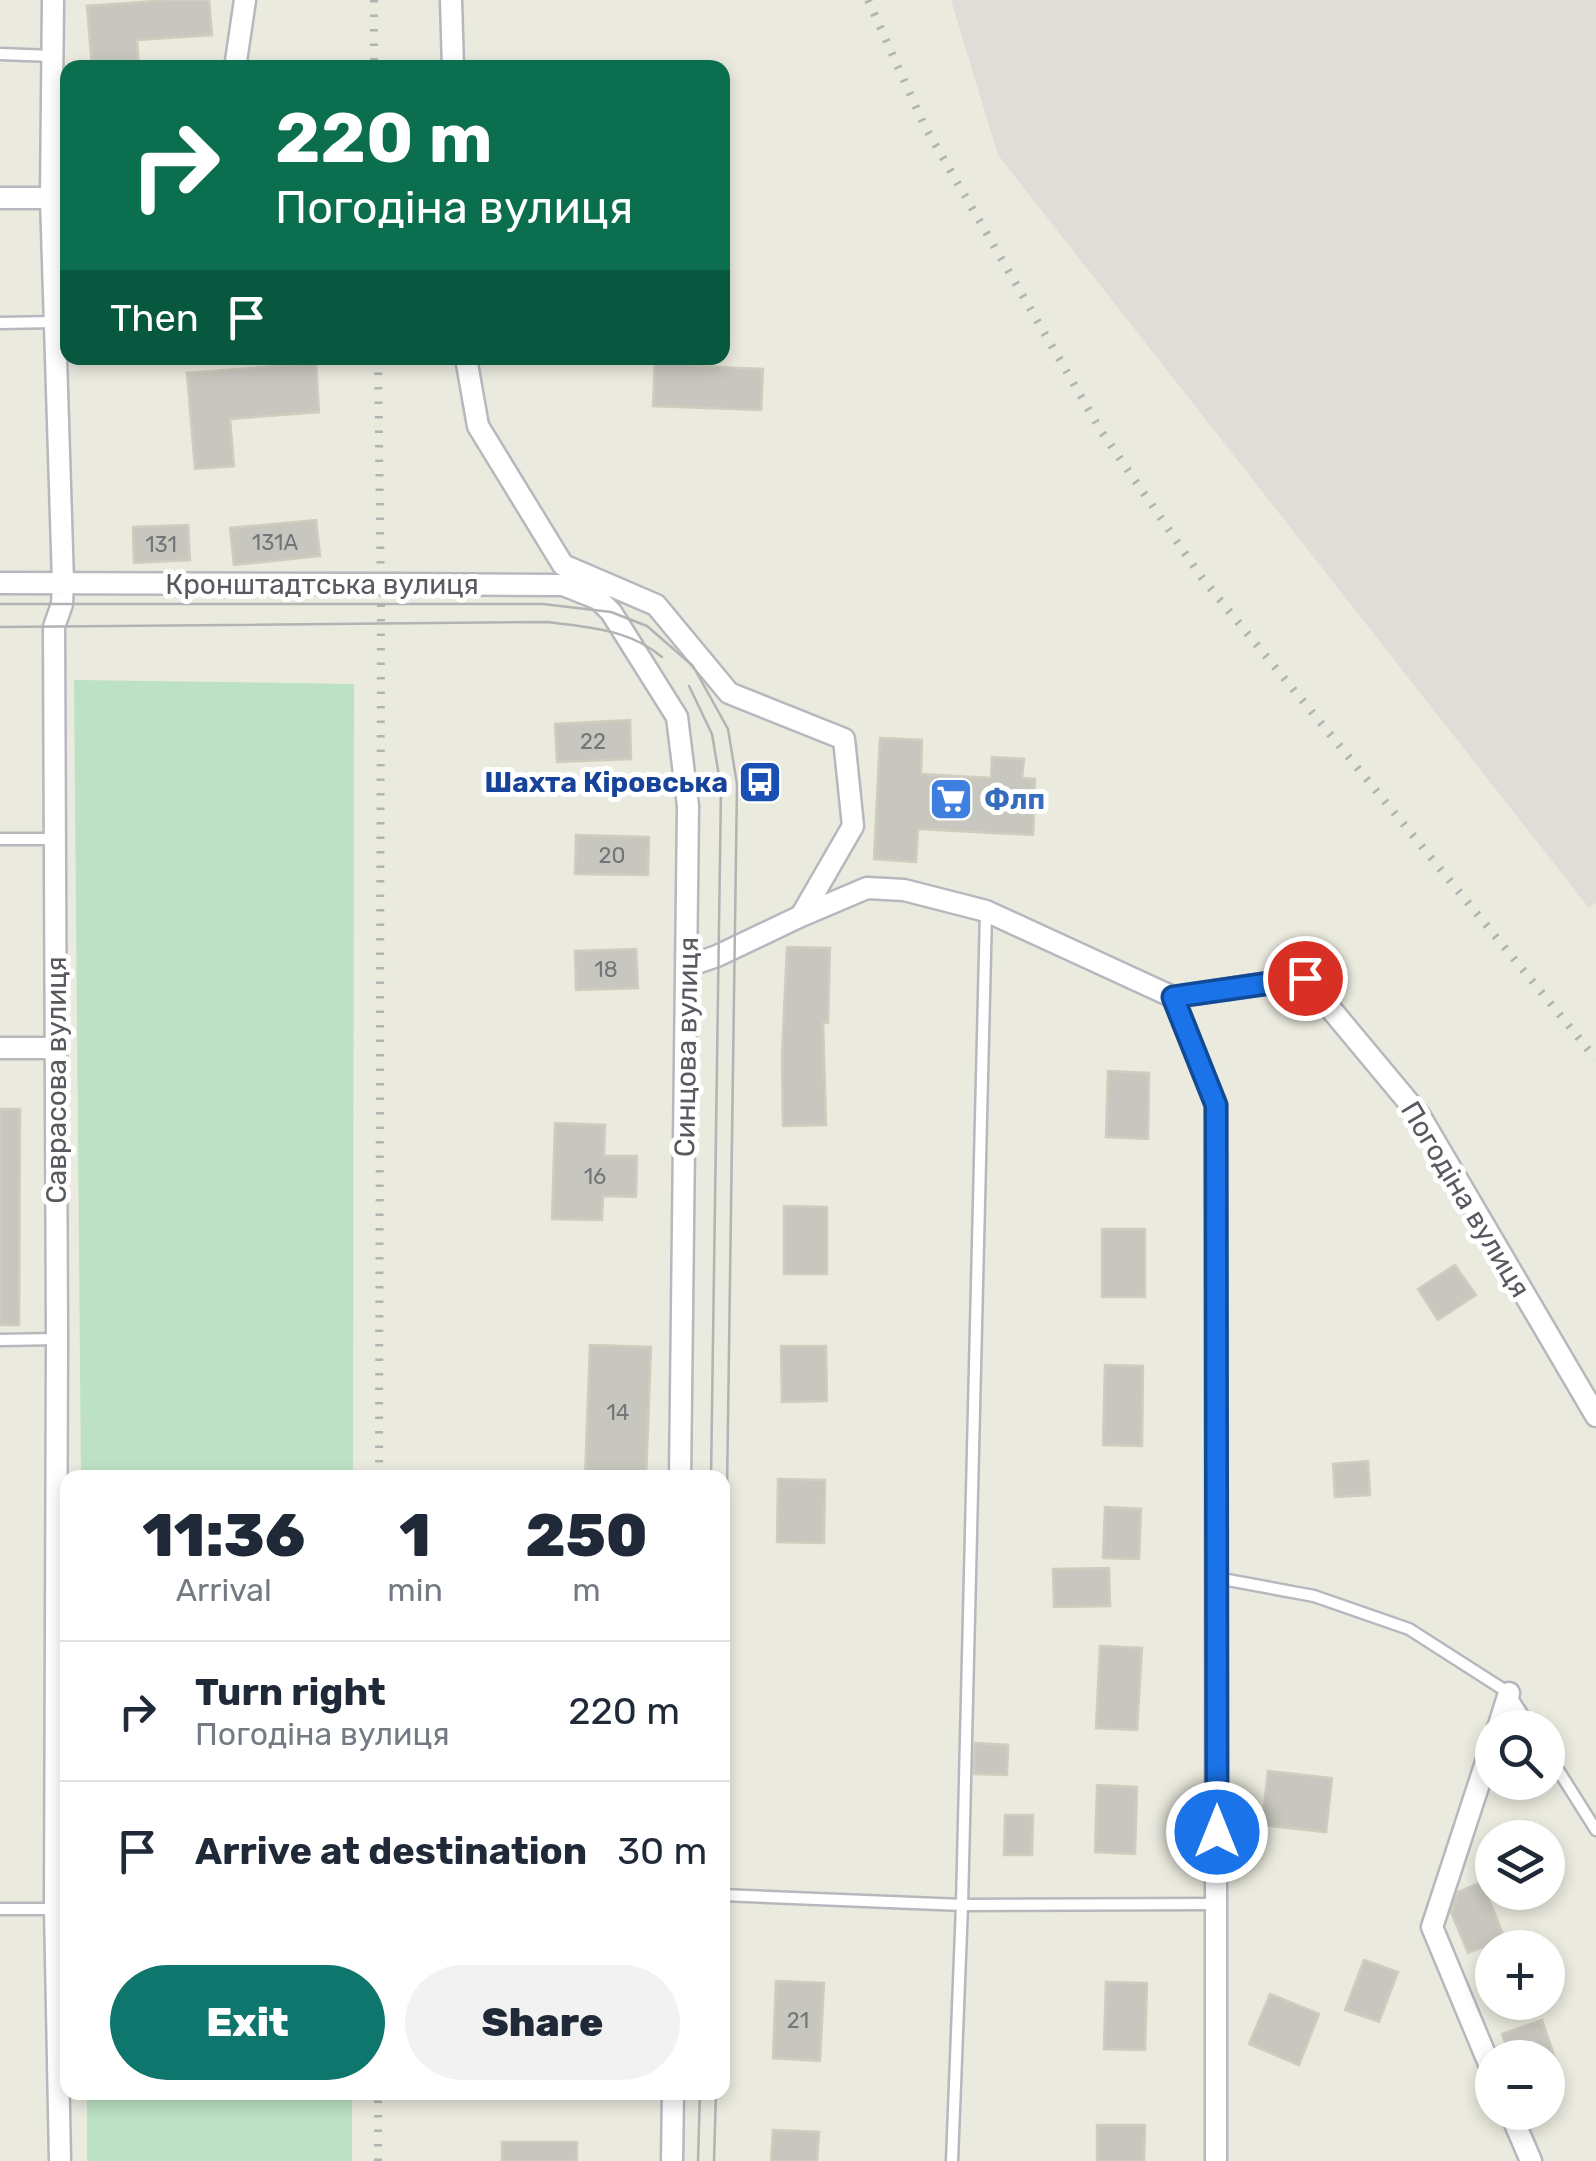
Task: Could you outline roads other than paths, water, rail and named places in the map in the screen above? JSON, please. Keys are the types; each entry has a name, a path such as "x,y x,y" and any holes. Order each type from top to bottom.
{"street":[{"name":"Саврасова вулиця","path":"53,0 52,198 63,582 62,604 54,627 55,1910 60,2161"},
{"path":"236,60 245,0"},
{"path":"451,0 453,60"},
{"path":"0,198 52,198"},
{"path":"467,365 478,426 564,565 656,605 729,693 844,739 853,826 801,916"},
{"name":"Кронштадтська вулиця","path":"0,583 563,585 598,599 624,633"},
{"name":"Синцова вулиця","path":"624,633 678,717 688,806 680,1470"},
{"path":"688,966 867,888 904,890 986,911 1173,997 1216,1105 1216,2161"},
{"name":"Погодіна вулиця","path":"1173,997 1305,978 1420,1116 1596,1416"},
{"path":"0,1048 56,1048"},
{"path":"1504,1710 1509,1693"},
{"path":"1475,1796 1432,1927 1479,2040"},
{"path":"672,2161 673,2100"},
{"path":"1517,2130 1530,2161"}],"lane":[{"path":"0,54 53,56"},
{"path":"0,323 56,322"},
{"path":"0,840 55,839"},
{"path":"952,2161 962,1904 986,911"},
{"path":"0,1340 57,1339"},
{"path":"1216,1578 1314,1596 1409,1630 1509,1693 1520,1710"},
{"path":"1565,1781 1596,1830"},
{"path":"730,1895 962,1904 1217,1904"},
{"path":"0,1908 55,1910"}],"tram line":[{"path":"0,604 543,604 611,612 647,626 693,666 728,729 737,784 727,1470"},
{"path":"0,627 548,622 623,635 662,657"},
{"path":"689,686 712,734 721,788 711,1470"},
{"path":"698,2161 700,2100"},
{"path":"714,2161 716,2100"}],"railway":[{"path":"374,0 374,60"},
{"path":"868,0 924,125 1101,431 1202,578 1596,1059"},
{"path":"378,365 379,1470"},
{"path":"378,2100 378,2161"}],"place":[{"name":"Шахта Кіровська","path":"760,782"},
{"name":"Флп","path":"951,799"}]}
